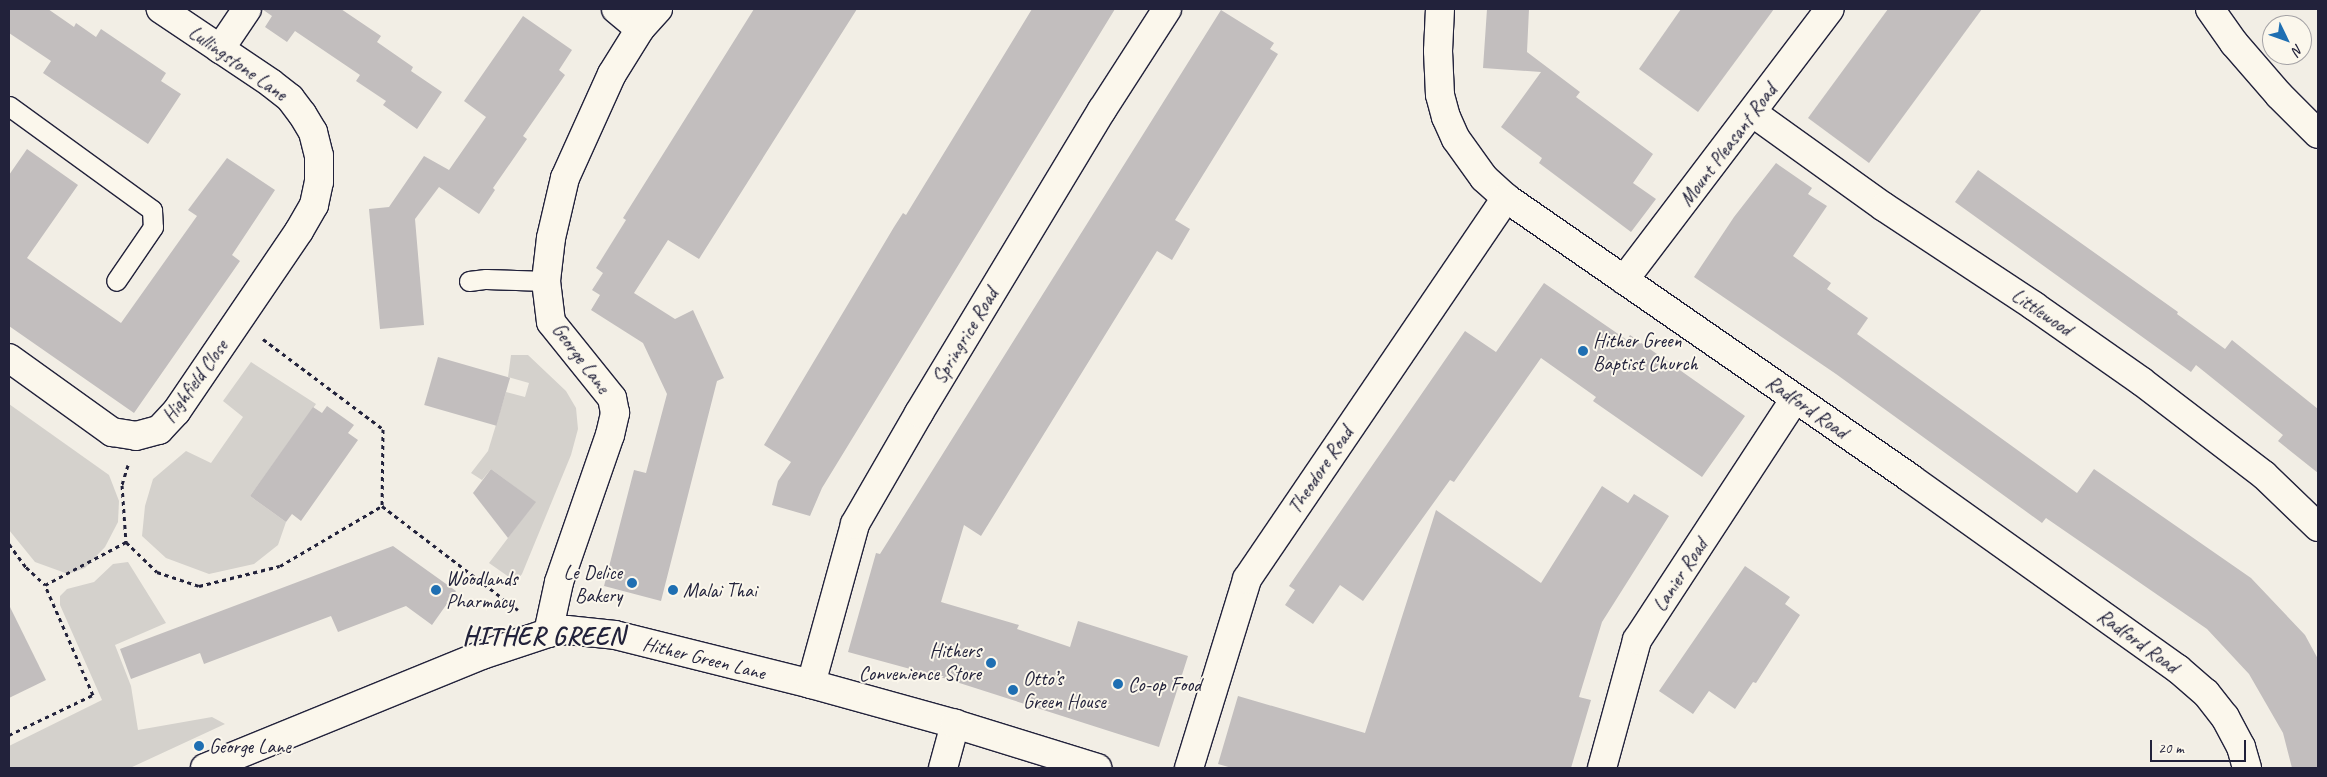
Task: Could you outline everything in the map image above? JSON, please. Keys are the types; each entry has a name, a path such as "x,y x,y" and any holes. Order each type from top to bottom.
{"street":[{"name":"Lullingstone Lane","path":"161,9 290,98 313,132 319,156 318,182"},
{"path":"220,49 248,9"},
{"path":"616,9 640,30"},
{"name":"George Lane","path":"548,633 559,582 610,435 615,412 612,398 551,322 546,281 551,238 565,178 612,74 640,30 658,9"},
{"name":"Springrice Road","path":"811,684 855,524 919,413 1102,110 1167,9"},
{"name":"Radford Road","path":"1440,9 1438,51 1440,95 1446,118 1456,139 1472,164 1506,198 2178,669 2206,693 2225,717 2241,747 2247,768"},
{"name":"Mount Pleasant Road","path":"1624,280 1753,113 1830,9"},
{"path":"2210,9 2234,43 2279,95 2318,134"},
{"name":"Littlewood","path":"1753,113 1884,208 2034,306 2142,381 2264,475 2318,527"},
{"name":"Highfield Close","path":"9,358 112,432 124,436 136,436 159,430 168,422 299,231 314,205 318,182"},
{"name":"Theodore Road","path":"1189,768 1247,579 1506,198"},
{"name":"Lanier Road","path":"1602,768 1637,640 1795,399"},
{"name":"Hither Green Lane","path":"205,768 482,655 548,633 567,630 615,635 811,684 955,724 1097,768"},
{"path":"943,768 955,724"}],"lane":[{"path":"11,113 152,210 152,227 116,281"},
{"path":"469,281 486,279 546,281"}],"path":[{"path":"238,321 383,429 382,506"},
{"path":"136,436 122,485 126,542 158,572 199,586 280,566 382,506"},
{"path":"382,506 548,633"},
{"path":"46,585 126,542"},
{"path":"9,544 26,567 46,585 93,695 9,735"}],"shaded area":[{"path":"511,355 528,355 566,391 576,408 578,429 571,455 522,574 517,580 509,577 489,563 535,502 491,469 482,480 471,473 488,451 506,392 525,397 529,383 508,377"},
{"path":"251,362 316,404 250,496 286,522 278,545 254,564 209,574 166,558 142,536 145,506 153,479 186,451 211,463 243,417 223,401"},
{"path":"9,404 109,475 119,501 118,522 105,547 85,568 68,574 35,562 9,530"},
{"path":"128,562 166,623 115,645 131,686 138,730 212,717 225,724 130,768 9,768 9,746 102,700 60,605 60,596 67,589 94,582 113,564"}],"building":[{"path":"9,9 48,9 74,27 76,23 96,37 101,29 166,73 161,81 181,94 148,144 43,73 51,61 9,33"},
{"path":"262,9 341,9 381,36 377,42 413,67 411,71 442,92 417,129 383,105 386,101 356,81 360,75 295,31 287,42 265,27 272,16"},
{"path":"754,9 857,9 699,259 668,240 634,293 675,319 693,310 724,378 717,381 661,601 604,586 634,470 646,473 667,394 643,343 591,310 600,295 592,290 603,273 596,268 626,220 623,218"},
{"path":"1032,9 1115,9 822,488 810,516 772,505 778,481 791,462 764,445 894,227 903,213 906,215"},
{"path":"1487,9 1529,9 1527,52 1580,92 1576,97 1653,154 1633,183 1656,199 1631,232 1539,163 1542,158 1501,127 1541,72 1483,68"},
{"path":"1681,9 1774,9 1698,112 1639,69"},
{"path":"1888,9 1982,9 1869,163 1808,118"},
{"path":"1221,10 1274,43 1270,49 1278,54 1175,220 1190,229 1172,260 1157,251 981,536 964,525 941,602 1019,625 1017,629 1070,647 1078,621 1188,656 1159,747 947,679 848,652 876,553 880,554"},
{"path":"523,16 572,50 559,70 565,75 523,136 527,139 493,188 495,190 479,214 439,187 415,219 424,325 380,329 369,209 389,207 424,156 449,170 486,117 464,101"},
{"path":"27,149 78,185 27,258 121,323 197,216 188,210 227,158 275,190 232,255 240,261 134,413 9,326 9,175"},
{"path":"1776,163 1812,188 1808,194 1827,206 1793,256 1831,283 1827,289 1868,318 1857,334 2077,493 2094,469 2251,578 2305,635 2318,659 2318,768 2292,768 2283,733 2249,674 2207,629 2046,518 2042,523 1836,374 1694,277 1734,217"},
{"path":"1978,170 2178,312 2177,314 2225,349 2232,340 2318,409 2318,473 2278,441 2283,435 2196,365 2191,372 1955,202"},
{"path":"1544,283 1627,340 1630,335 1745,416 1702,477 1593,401 1596,397 1541,358 1454,482 1450,480 1363,601 1340,585 1313,624 1285,605 1295,590 1289,586 1465,331 1496,352"},
{"path":"438,357 510,378 496,426 424,405"},
{"path":"327,406 354,425 348,433 358,440 301,521 292,514 286,522 250,496 313,407 322,413"},
{"path":"491,469 536,502 508,538 473,493"},
{"path":"1602,486 1628,503 1634,494 1669,516 1602,622 1579,697 1591,700 1571,768 1232,768 1218,764 1238,696 1365,733 1436,510 1541,583"},
{"path":"393,546 456,591 432,625 406,606 338,632 331,616 204,664 200,653 131,679 120,649"},
{"path":"1745,566 1790,597 1785,604 1800,615 1756,683 1753,682 1735,709 1709,691 1693,714 1659,691"},
{"path":"9,605 46,680 9,698"}],"place":[{"name":"Hither Green Baptist Church","path":"1583,351"},
{"name":"Le Delice Bakery","path":"632,583"},
{"name":"Woodlands Pharmacy","path":"436,590"},
{"name":"Malai Thai","path":"673,590"},
{"name":"Hithers Convenience Store","path":"991,663"},
{"name":"Co-op Food","path":"1118,684"},
{"name":"Otto’s Green House","path":"1013,690"},
{"name":"George Lane","path":"199,746"}],"district":[{"name":"HITHER GREEN","path":"544,636"}]}
